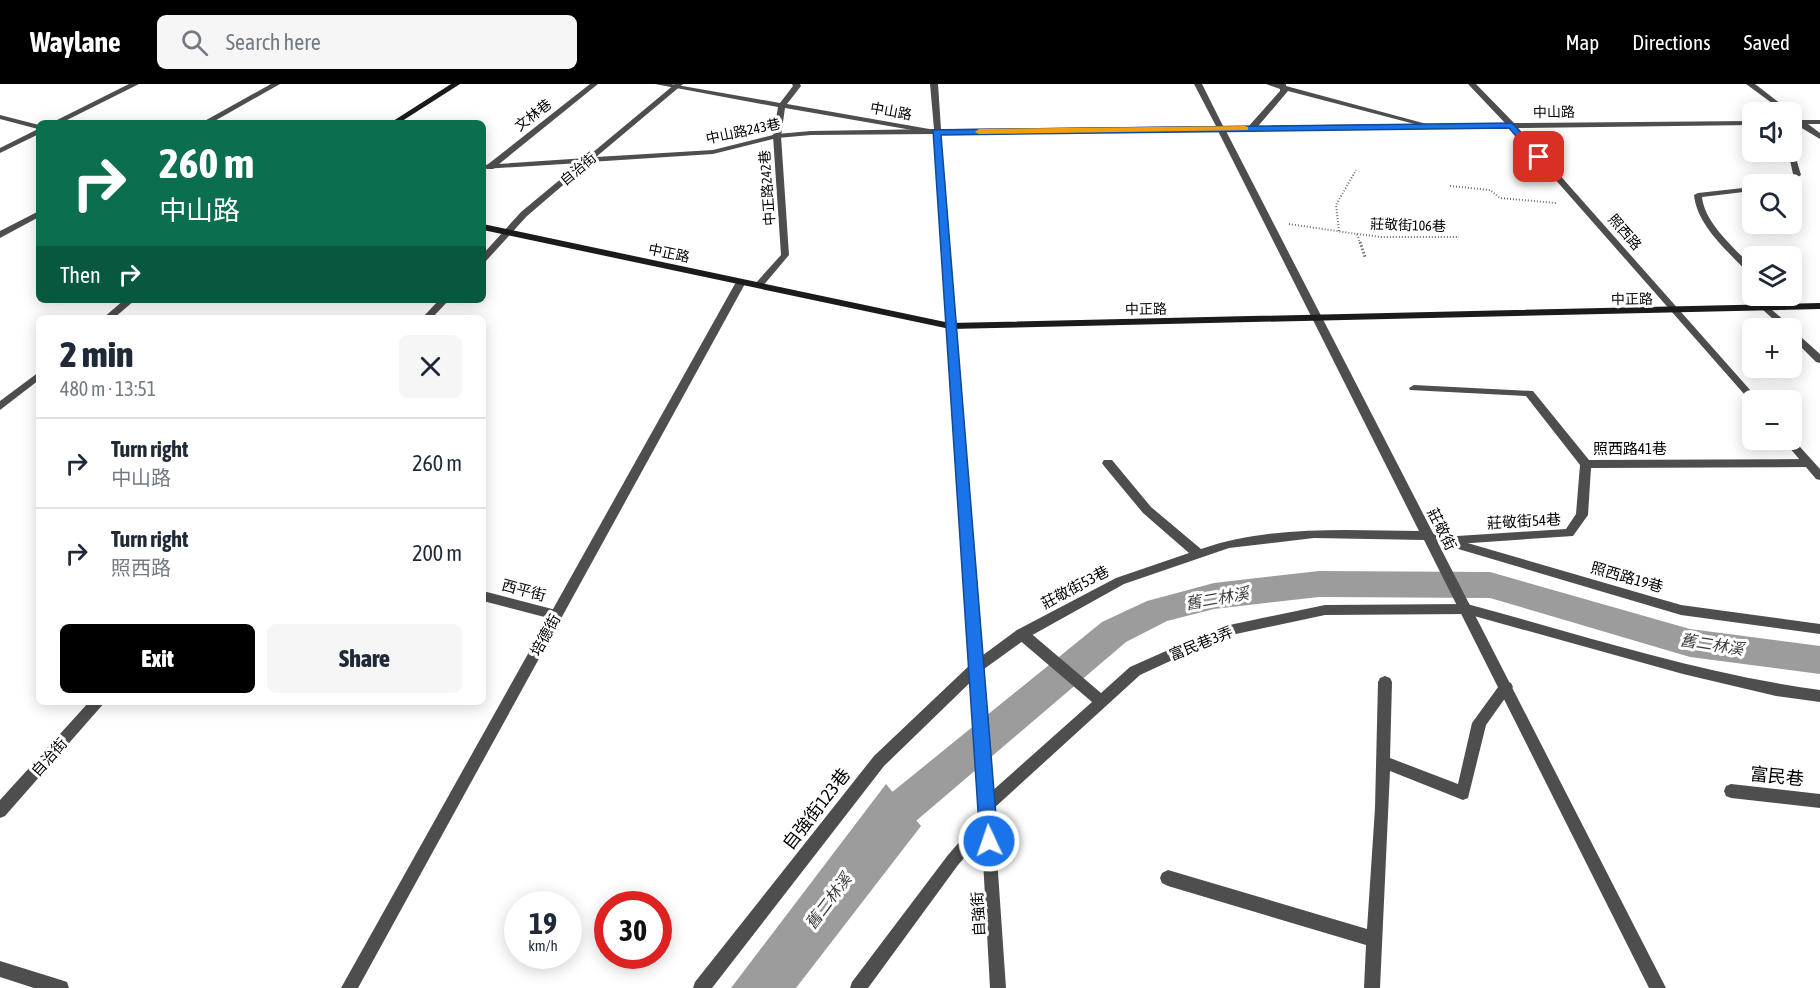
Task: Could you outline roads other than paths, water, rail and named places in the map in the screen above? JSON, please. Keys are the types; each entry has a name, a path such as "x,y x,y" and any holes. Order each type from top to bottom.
{"main road":[{"path":"399,120 456,84"},
{"name":"中正路","path":"486,228 950,326 1318,320 1820,306"}],"street":[{"path":"61,120 135,84"},
{"path":"210,120 276,84"},
{"name":"文林巷","path":"486,167 594,84"},
{"path":"660,84 677,85"},
{"name":"中正路242巷","path":"759,285 785,255 777,136 782,105 797,86 796,84"},
{"name":"自強街","path":"934,84 950,326 988,812 998,988"},
{"name":"莊敬街","path":"1198,84 1658,988"},
{"path":"1270,84 1282,85 1430,126"},
{"name":"照西路","path":"1472,84 1512,126 1745,390"},
{"path":"1750,84 1774,102"},
{"name":"中山路","path":"677,85 936,132 1742,123"},
{"name":"自治街","path":"486,256 524,214 677,85"},
{"path":"1251,129 1284,91 1282,85"},
{"path":"0,117 36,128"},
{"path":"1802,122 1820,122"},
{"path":"1802,123 1820,137"},
{"path":"0,151 36,131"},
{"name":"中山路243巷","path":"486,167 713,152 777,136 811,133 936,132"},
{"path":"1742,190 1698,195 1697,202 1717,234 1742,261"},
{"path":"0,235 36,216"},
{"name":"培德街","path":"349,988 741,282"},
{"path":"112,315 126,303"},
{"path":"430,315 441,303"},
{"path":"1766,308 1777,318"},
{"path":"1802,343 1820,360"},
{"path":"0,407 36,377"},
{"name":"照西路41巷","path":"1413,388 1529,393 1586,464 1808,463"},
{"path":"1797,450 1820,476"},
{"path":"1108,463 1147,510 1199,554"},
{"name":"莊敬街54巷","path":"1442,540 1569,533 1582,515 1586,464"},
{"name":"莊敬街53巷","path":"977,667 1022,634 1120,581 1228,544 1314,534 1429,536"},
{"name":"照西路19巷","path":"1429,536 1681,610 1820,629"},
{"name":"西平街","path":"486,597 556,615"},
{"name":"富民巷3弄","path":"858,988 988,812 1135,670 1220,632 1325,610 1467,609 1683,668 1776,690 1820,696"},
{"path":"1022,634 1102,702"},
{"name":"自強街123巷","path":"701,988 879,760 977,667"},
{"path":"1372,988 1385,682"},
{"path":"1383,762 1463,793 1479,723 1506,687"},
{"name":"自治街","path":"0,811 95,705"},
{"name":"富民巷","path":"1731,791 1820,801"},
{"path":"1168,878 1374,939"},
{"path":"0,969 61,988"}],"water":[{"path":"886,784 921,826 796,988 731,988"}],"waterway":[{"name":"舊二林溪","path":"876,837 889,819 1114,632 1159,610 1214,596 1319,584 1490,585 1690,643 1820,660"}]}
